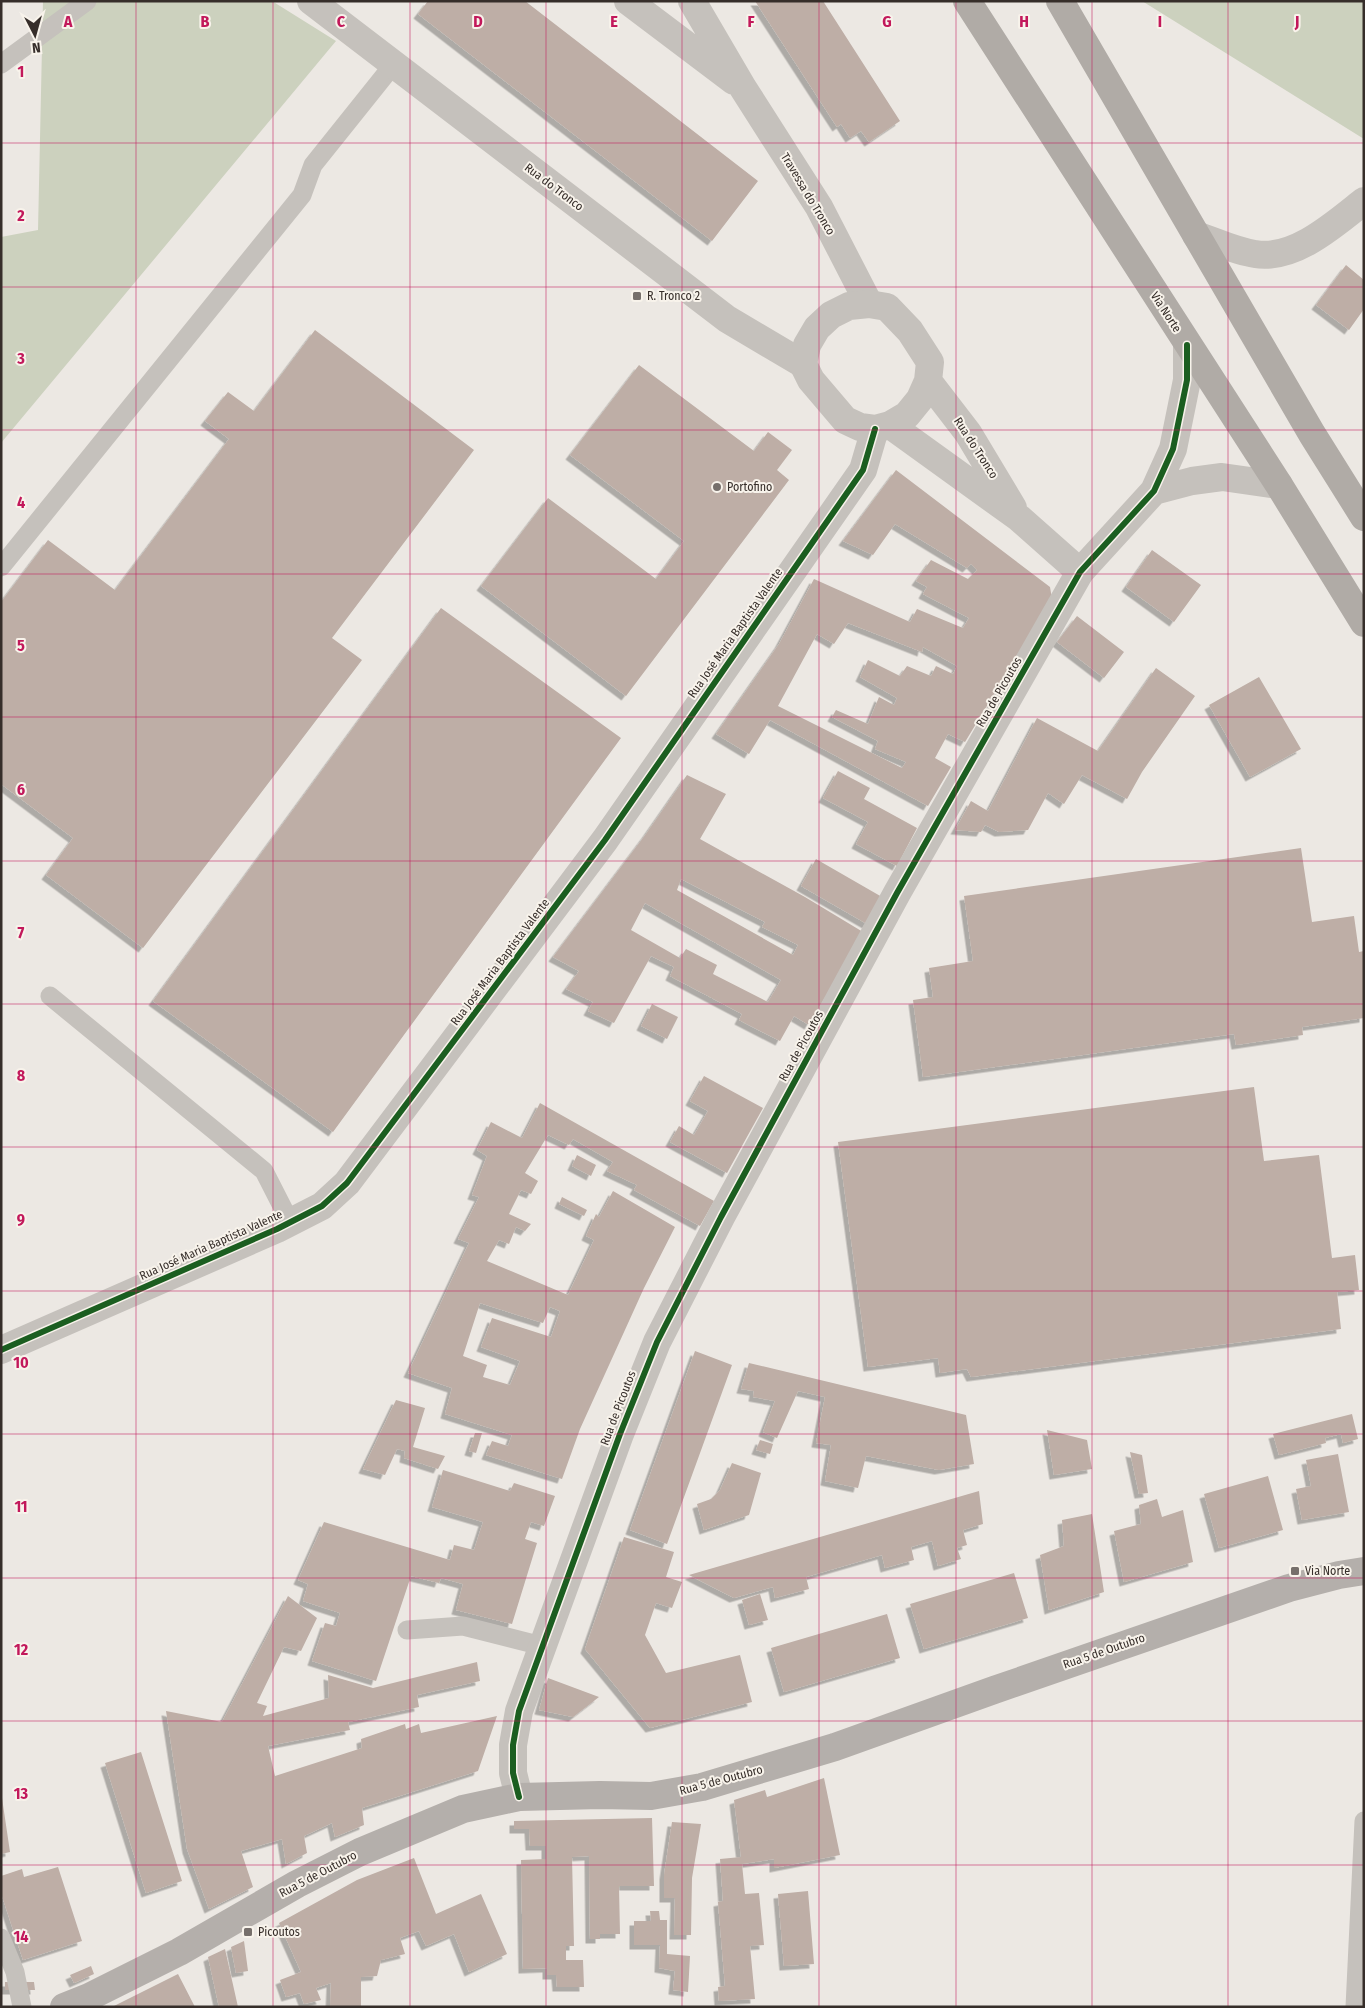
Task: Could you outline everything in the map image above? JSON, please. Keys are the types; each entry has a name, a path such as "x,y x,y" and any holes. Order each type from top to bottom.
{"highway":[{"name":"Via Norte","path":"967,1 1279,485 1364,623"},
{"path":"1060,1 1206,238 1312,434 1364,516"}],"main road":[{"name":"Rua 5 de Outubro","path":"83,2003 179,1952 297,1884 360,1852 463,1809 519,1797 651,1796 702,1787 835,1747 1289,1588 1339,1575 1364,1571"}],"street":[{"name":"Rua do Tronco","path":"311,1 727,319 803,364 811,380 845,420 860,427 883,427 1019,518 1080,572"},
{"name":"Travessa do Tronco","path":"628,1 743,88"},
{"name":"Travessa do Tronco","path":"692,1 743,88 819,207 868,304"},
{"path":"1206,238 1257,255 1286,252 1324,232 1364,201"},
{"path":"803,364 807,345 817,328 831,314 849,306 868,304 887,307 910,331 930,362 928,381 920,399 907,415 883,427"},
{"name":"Rua de Picoutos","path":"519,1797 513,1773 519,1711 620,1434 657,1342 721,1217 897,893 1080,572 1154,491 1173,449 1187,380 1188,345"},
{"name":"Rua do Tronco","path":"928,381 968,433 1019,518"},
{"name":"Rua José Maria Baptista Valente","path":"1,1350 290,1222 322,1206 347,1184 605,840 863,470 883,427"},
{"path":"1154,491 1192,481 1222,477 1279,485"}],"lane":[{"path":"1,64 88,1"},
{"path":"1,567 302,195 313,165 393,65"},
{"path":"50,996 264,1171 290,1222"},
{"path":"407,1630 463,1626 542,1646"},
{"path":"1355,2007 1364,1821"},
{"path":"1,1938 15,1972 22,2007"}],"green space":[{"path":"43,1 272,1 336,41 1,443 1,237 38,230"},
{"path":"1142,1 1364,1 1364,139"}],"building":[{"path":"428,1 525,1 758,181 712,241 418,14"},
{"path":"755,1 823,1 900,121 869,142 861,131 850,138 841,124 837,127"},
{"path":"1346,265 1364,280 1364,309 1349,330 1316,305"},
{"path":"315,330 474,450 332,638 362,660 143,948 46,875 73,838 1,784 1,602 48,540 115,590 229,439 205,421 228,392 254,411"},
{"path":"639,365 754,451 768,432 792,450 777,470 789,480 626,696 481,586 548,498 656,579 684,541 570,455"},
{"path":"896,470 1050,587 1052,599 965,742 948,734 935,758 951,767 928,806 770,720 749,754 716,734 779,644 814,579 910,622 917,609 963,628 969,618 923,594 927,587 916,581 931,560 968,579 977,570 971,564 967,568 895,524 873,555 843,541","holes":["848,623 922,652 923,647 957,666 953,674 936,666 931,676 907,666 900,676 868,660 860,677 897,698 894,705 879,697 868,724 836,710 832,717 878,741 875,749 906,762 902,768 778,706 817,634 834,644"]},
{"path":"1152,550 1201,585 1174,622 1126,587"},
{"path":"441,608 621,738 333,1132 153,1001"},
{"path":"1077,616 1124,652 1104,678 1057,642"},
{"path":"1156,668 1195,696 1142,772 1127,799 1082,775 1064,804 1048,793 1028,830 999,832 985,825 981,832 955,830 971,801 988,811 1037,718 1098,751"},
{"path":"1259,677 1301,749 1250,777 1209,705"},
{"path":"838,771 870,788 864,799 917,828 897,866 856,844 868,822 823,798"},
{"path":"687,775 726,794 700,839 805,897 863,932 809,1025 794,1016 780,1041 739,1020 742,1014 670,976 674,967 651,956 614,1023 588,1011 593,1002 566,989 579,971 553,957 646,834","holes":["681,879 765,922 762,927 798,945 793,955 677,890","645,903 781,980 768,1002 713,974 717,965 686,949 680,958 631,930"]},
{"path":"1301,848 1312,922 1354,916 1359,952 1364,951 1364,1018 1302,1027 1303,1035 1236,1045 1234,1034 923,1077 913,1000 933,997 929,968 973,961 964,896"},
{"path":"816,859 882,897 867,924 801,886"},
{"path":"652,1004 678,1017 667,1039 641,1026"},
{"path":"704,1076 763,1108 727,1173 670,1142 679,1126 694,1135 708,1111 690,1101"},
{"path":"1254,1087 1264,1161 1319,1155 1332,1258 1355,1255 1359,1290 1337,1292 1341,1329 971,1377 967,1369 940,1373 938,1358 868,1367 838,1142"},
{"path":"540,1103 714,1201 700,1226 634,1190 637,1185 607,1171 613,1162 573,1139 569,1145 548,1135 525,1173 538,1181 531,1194 521,1190 509,1214 531,1224 525,1231 516,1227 509,1244 499,1240 487,1261 568,1295 594,1240 586,1236 596,1214 599,1217 613,1191 675,1227 644,1288 580,1429 562,1479 486,1455 492,1441 508,1446 512,1435 445,1414 452,1388 408,1373 469,1243 458,1239 479,1197 472,1195 487,1156 477,1150 491,1122 522,1138","holes":["480,1303 543,1323 550,1307 560,1311 551,1337 492,1318 481,1347 520,1361 510,1385 483,1377 487,1365 463,1356"]},
{"path":"577,1155 596,1165 591,1176 572,1166"},
{"path":"562,1197 587,1210 584,1216 559,1204"},
{"path":"695,1351 732,1365 667,1544 630,1530"},
{"path":"749,1363 966,1415 974,1464 939,1470 866,1456 858,1488 825,1481 831,1445 816,1443 825,1397 798,1391 777,1438 763,1432 775,1401 753,1397 754,1391 741,1389"},
{"path":"396,1400 425,1408 413,1447 445,1456 438,1469 404,1458 405,1451 397,1449 385,1475 363,1469"},
{"path":"1352,1414 1358,1439 1343,1443 1341,1434 1325,1438 1326,1443 1279,1455 1273,1434"},
{"path":"1047,1430 1087,1440 1092,1469 1054,1475"},
{"path":"475,1433 482,1433 476,1453 469,1451"},
{"path":"760,1440 773,1444 770,1454 756,1450"},
{"path":"1130,1452 1142,1455 1148,1493 1139,1494"},
{"path":"1338,1454 1349,1512 1302,1520 1296,1489 1311,1486 1306,1460"},
{"path":"732,1463 761,1473 749,1515 704,1530 697,1504 711,1499 720,1490"},
{"path":"443,1470 510,1491 514,1483 555,1496 544,1526 531,1522 525,1539 537,1543 512,1624 456,1610 463,1584 441,1578 439,1583 411,1576 376,1681 312,1661 325,1623 336,1626 340,1613 303,1601 308,1584 298,1580 324,1522 450,1560 454,1545 474,1550 483,1522 432,1507"},
{"path":"1268,1476 1283,1530 1219,1548 1204,1494"},
{"path":"979,1491 983,1524 963,1530 967,1545 957,1548 961,1559 938,1566 932,1541 911,1547 914,1560 885,1568 882,1555 806,1577 809,1589 775,1598 773,1587 734,1598 689,1575"},
{"path":"1157,1499 1162,1517 1183,1510 1193,1562 1124,1582 1114,1531 1141,1524 1139,1505"},
{"path":"1092,1514 1104,1592 1049,1610 1040,1555 1064,1546 1062,1520"},
{"path":"624,1537 674,1552 666,1577 682,1582 672,1608 656,1603 645,1635 666,1673 740,1655 752,1702 650,1728 585,1649"},
{"path":"1014,1573 1028,1618 924,1649 910,1604"},
{"path":"760,1594 768,1620 749,1625 742,1600"},
{"path":"288,1596 317,1618 301,1651 284,1647 257,1703 267,1706 263,1716 329,1698 328,1675 373,1688 477,1662 480,1681 417,1695 419,1707 348,1722 350,1730 268,1746 275,1776 362,1748 361,1739 405,1724 406,1729 419,1724 421,1733 497,1716 478,1771 362,1808 364,1825 335,1837 332,1823 304,1836 307,1853 286,1864 282,1839 241,1851 253,1887 209,1909 187,1849 166,1711 222,1722"},
{"path":"887,1614 900,1658 784,1692 771,1648"},
{"path":"548,1678 599,1697 573,1717 539,1710"},
{"path":"141,1752 182,1881 146,1893 105,1763"},
{"path":"824,1778 840,1855 774,1868 774,1859 742,1864 745,1894 759,1893 764,1945 750,1946 755,1999 719,2001 718,1987 725,1986 718,1902 723,1901 720,1859 741,1857 734,1800 765,1790 767,1797"},
{"path":"1,1799 10,1852 1,1854"},
{"path":"652,1818 654,1886 619,1886 620,1934 600,1934 600,1939 590,1939 589,1856 572,1857 574,1946 566,1946 566,1960 583,1960 584,1987 557,1987 556,1975 547,1975 547,1968 523,1969 521,1860 546,1859 546,1846 530,1846 529,1829 514,1829 514,1821"},
{"path":"672,1822 701,1824 692,1878 691,1935 674,1935 675,1898 664,1898 664,1875"},
{"path":"414,1858 436,1914 481,1894 507,1954 469,1972 454,1934 426,1946 419,1931 400,1938 405,1954 381,1960 377,1976 361,1977 361,2007 330,2007 331,1983 316,1988 321,2000 304,2004 300,1993 286,1997 280,1980 301,1972 279,1923 357,1880"},
{"path":"58,1867 82,1941 23,1960 1,1893 1,1876 22,1869 24,1877"},
{"path":"808,1891 814,1964 784,1966 778,1894"},
{"path":"650,1911 659,1911 660,1920 667,1920 667,1954 690,1956 688,1992 673,1990 675,1971 659,1968 660,1945 634,1945 634,1921 651,1921"},
{"path":"244,1941 248,1971 236,1973 231,1947"},
{"path":"225,1949 238,2007 219,2007 208,1957"},
{"path":"91,1966 94,1974 74,1983 70,1975"},
{"path":"178,1974 195,2007 112,2007"},
{"path":"5,1982 34,1982 35,1990 5,1990"}],"cycle path":[{"path":"519,1797 513,1773 513,1745 519,1711 620,1434 657,1342 721,1217 897,893 1080,572 1154,491 1173,449 1187,380 1187,345"},
{"path":"1,1350 277,1229 322,1206 347,1183 605,840 863,470 875,429"}],"place":[{"name":"R. Tronco 2","path":"637,296"},
{"name":"Portofino","path":"717,487"},
{"name":"Via Norte","path":"1295,1571"},
{"name":"Picoutos","path":"248,1932"}]}
